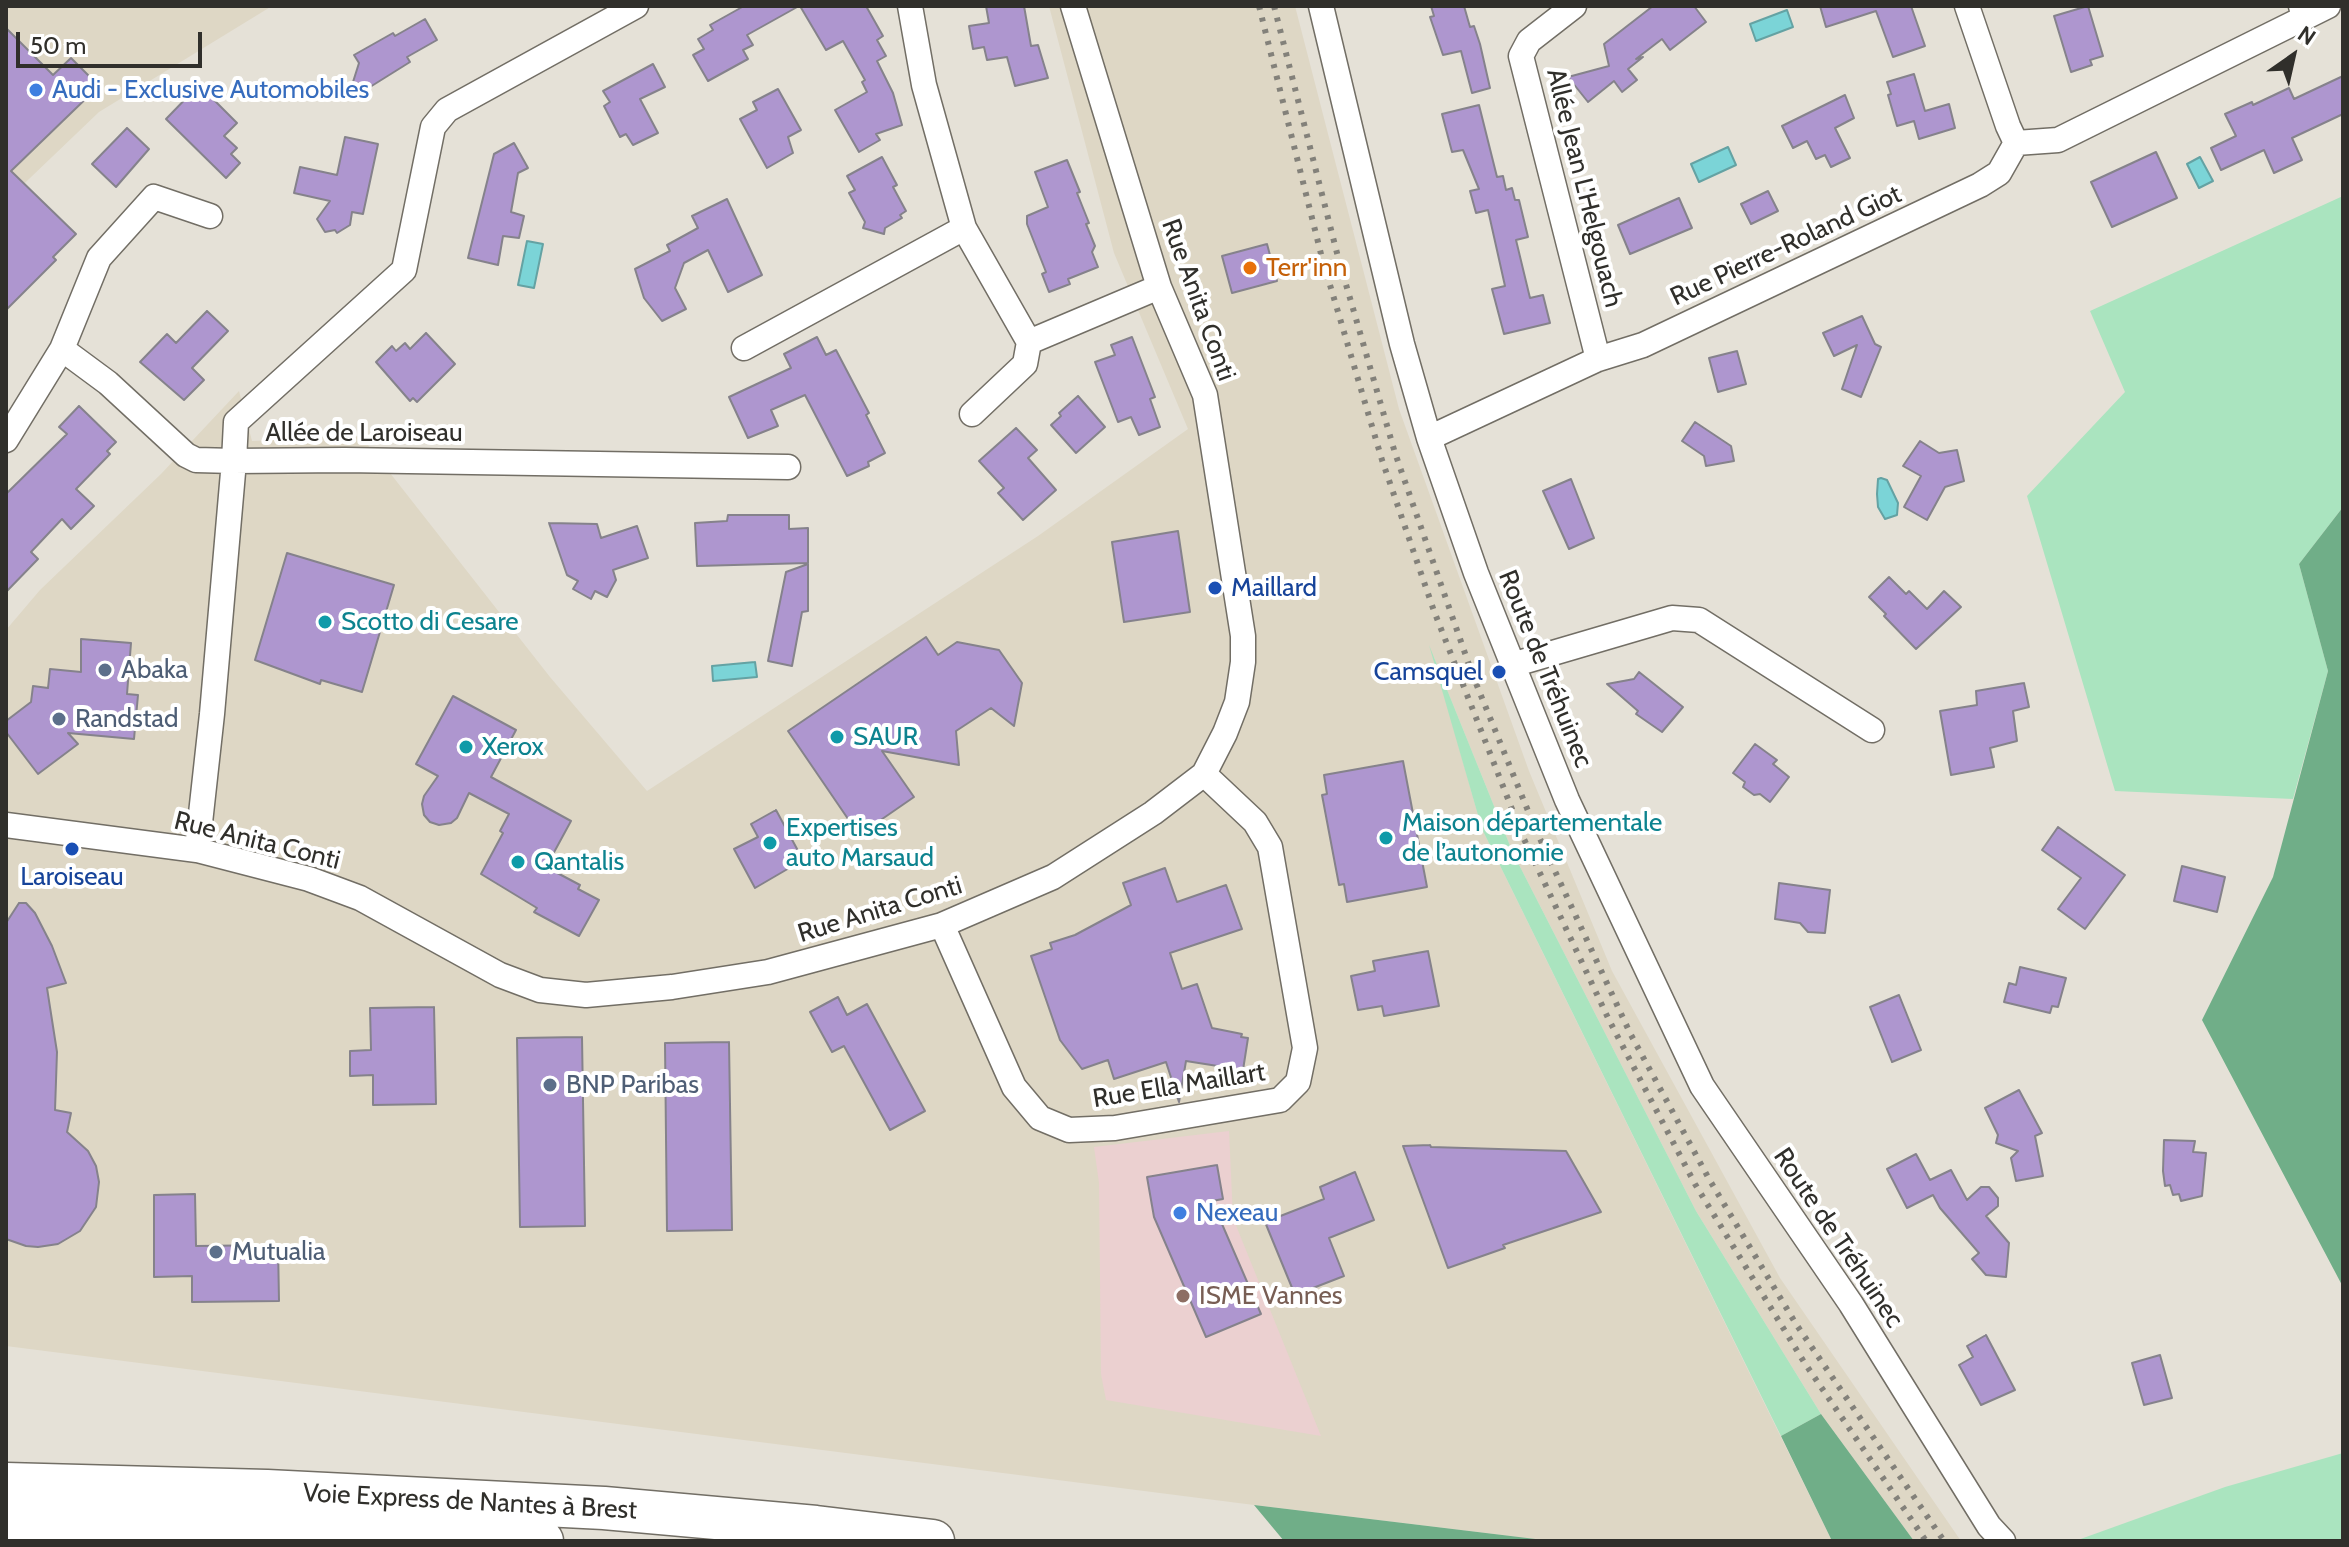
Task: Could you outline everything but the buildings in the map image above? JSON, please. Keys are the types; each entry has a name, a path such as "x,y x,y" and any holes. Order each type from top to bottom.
{"highway":[{"name":"Voie Express de Nantes à Brest","path":"6,1484 267,1491 604,1508 768,1522 933,1541"},
{"name":"Voie Express de Nantes à Brest","path":"6,1524 254,1528 542,1541"}],"street":[{"path":"62,349 108,383 186,455 196,460 234,461 236,422 404,270 433,127 447,110 636,6"},
{"path":"910,6 924,85 964,228 1029,342 1025,364 972,414"},
{"name":"Rue Anita Conti","path":"6,825 197,850 309,879 360,898 500,975 540,990 586,995 672,987 768,972 942,925 1053,877 1153,813 1204,774 1237,702 1243,662 1243,636 1205,395 1159,287 1073,6"},
{"name":"Route de Tréhuinec","path":"1321,6 1402,344 1429,438 1476,573 1567,800 1702,1086 1851,1304 1989,1526 2003,1541"},
{"name":"Allée Jean L'Helgouach","path":"1574,6 1529,41 1521,56 1598,359"},
{"path":"1967,6 2016,143 2058,140 2303,12 2328,6"},
{"name":"Rue Pierre-Roland Giot","path":"1429,438 1598,359 1643,345 1980,185 1999,173 2016,143"},
{"path":"6,440 62,349 99,258 154,197 210,216"},
{"path":"744,348 964,228"},
{"path":"1029,342 1159,287"},
{"name":"Allée de Laroiseau","path":"197,850 234,461 788,467"},
{"path":"1512,665 1672,618 1699,620 1872,730"},
{"name":"Rue Ella Maillart","path":"942,925 1014,1087 1040,1118 1069,1130 1115,1128 1280,1100 1298,1082 1305,1048 1270,847 1255,822 1204,774"}],"shaded area":[{"path":"6,6 272,6 99,112 6,201"},
{"path":"1049,6 1295,6 1399,409 1529,771 1612,971 1780,1278 1961,1541 1914,1541 1821,1414 1696,1211 1513,853 1433,655 1482,829 1832,1541 1552,1541 6,1346 6,630 40,590 161,474 239,391 252,441 361,436 550,677 647,791 1038,536 1188,429 1114,253"},
{"name":"ISME Vannes","path":"1229,1131 1233,1218 1321,1436 1106,1400 1101,1374 1099,1183 1094,1147"}],"green space":[{"path":"2343,196 2343,507 2299,564 2328,671 2293,799 2115,791 2027,496 2125,392 2090,311"},
{"path":"2343,507 2343,1287 2202,1020 2273,877 2328,671 2299,564"},
{"path":"1429,645 1513,853 1696,1211 1821,1414 1781,1436 1482,829"},
{"path":"1821,1414 1914,1541 1832,1541 1781,1436"},
{"path":"2343,1453 2343,1541 2075,1541 2225,1487"},
{"path":"1254,1505 1552,1541 1284,1541"}],"water":[{"path":"1787,10 1793,27 1756,41 1750,24"},
{"path":"1728,147 1736,165 1699,182 1691,164"},
{"path":"2200,157 2213,181 2199,188 2187,164"},
{"path":"527,241 543,244 534,288 518,285"},
{"path":"1878,479 1887,480 1898,503 1897,515 1885,519 1878,507"},
{"path":"755,662 757,677 713,681 712,666"}],"railway":[{"path":"1259,6 1322,258 1382,460 1434,611 1523,837 1609,1020 1695,1184 1804,1362 1926,1541"},
{"path":"1274,6 1338,257 1395,453 1473,676 1535,828 1630,1033 1709,1179 1796,1324 1944,1541"}],"place":[{"name":"Audi - Exclusive Automobiles","path":"36,90"},
{"name":"Terr'inn","path":"1250,268"},
{"name":"Maillard","path":"1215,588"},
{"name":"Scotto di Cesare","path":"325,622"},
{"name":"Abaka","path":"105,670"},
{"name":"Camsquel","path":"1499,672"},
{"name":"Randstad","path":"59,719"},
{"name":"SAUR","path":"837,737"},
{"name":"Xerox","path":"466,747"},
{"name":"Maison départementale de l’autonomie","path":"1386,838"},
{"name":"Expertises auto Marsaud","path":"770,843"},
{"name":"Laroiseau","path":"72,849"},
{"name":"Qantalis","path":"518,862"},
{"name":"BNP Paribas","path":"550,1085"},
{"name":"Nexeau","path":"1180,1213"},
{"name":"Mutualia","path":"216,1252"},
{"name":"ISME Vannes","path":"1183,1296"}]}
